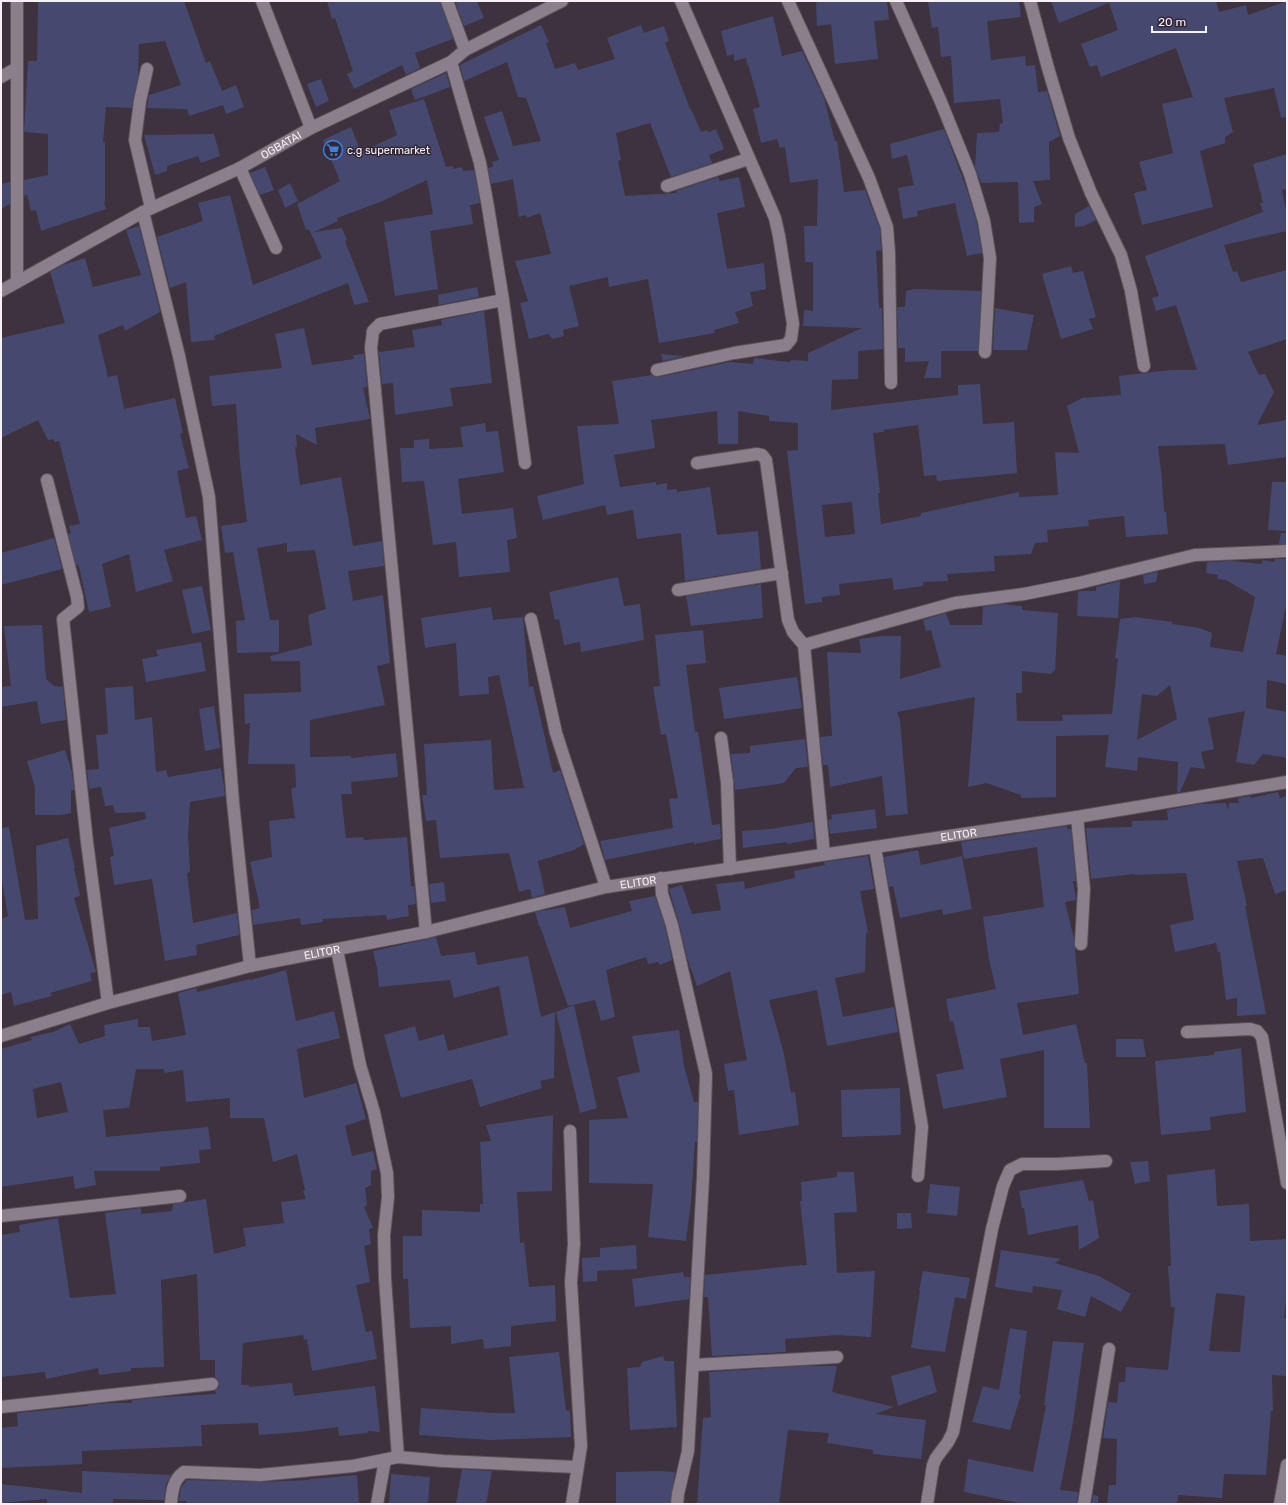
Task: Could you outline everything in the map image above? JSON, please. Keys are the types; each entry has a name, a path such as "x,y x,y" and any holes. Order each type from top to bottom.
{"street":[{"path":"17,1 17,282"},
{"path":"262,1 311,128"},
{"path":"447,1 465,50"},
{"name":"OGBATAI","path":"1,291 147,210 240,168 311,128 450,62 465,50 562,1"},
{"path":"657,370 734,353 786,345 791,339 793,324 776,224 681,1"},
{"path":"788,1 869,178 887,227 889,253 891,383"},
{"path":"896,1 941,102 970,174 984,221 990,258 986,352"},
{"path":"1030,1 1069,138 1091,193 1121,255 1131,291 1144,366"},
{"path":"450,62 480,163 503,300 526,463"},
{"path":"1,77 17,68"},
{"path":"148,69 140,101 135,140 147,210 209,497 233,802 250,966"},
{"path":"667,186 748,159"},
{"path":"240,168 276,248"},
{"path":"426,932 371,348 373,330 380,324 503,300"},
{"path":"697,463 758,454 762,455 766,460 788,620 793,632 804,645 824,854"},
{"path":"47,480 77,597 78,607 63,619 87,842 108,1003"},
{"path":"804,645 954,603 1024,594 1079,583 1195,555 1287,551"},
{"path":"678,590 782,573"},
{"path":"531,619 556,733 606,887"},
{"path":"721,738 727,782 730,869"},
{"name":"ELITOR","path":"1,1036 108,1003 250,966 426,932 606,887 1077,817 1287,782"},
{"path":"1077,817 1084,889 1081,944"},
{"path":"875,847 922,1127 918,1176"},
{"path":"661,878 662,894 672,925 706,1074 703,1178 694,1364 688,1451 677,1504"},
{"path":"337,950 360,1065 374,1112 387,1173 388,1197 384,1235 385,1272 398,1457"},
{"path":"1187,1032 1250,1029 1256,1031 1262,1037 1287,1183"},
{"path":"570,1131 574,1244 571,1288 581,1446 572,1504"},
{"path":"926,1504 933,1465 953,1432 992,1229 1003,1186 1010,1170 1022,1164 1057,1164 1106,1161"},
{"path":"1,1216 180,1196"},
{"path":"1084,1504 1109,1349"},
{"path":"694,1364 837,1357"},
{"path":"1,1407 212,1384"},
{"path":"170,1504 173,1486 177,1477 184,1472 260,1475 353,1466 398,1457 443,1461 577,1467"},
{"path":"377,1504 385,1460"},
{"path":"1280,1504 1287,1465"}],"building":[{"path":"38,1 184,1 206,63 210,61 222,91 236,85 244,107 226,114 223,105 189,116 187,109 147,108 149,95 181,85 165,41 139,44 138,77 132,108 106,107 103,142 105,142 104,202 106,209 41,231 36,210 31,211 27,194 24,196 24,180 48,175 48,134 24,132 28,61 37,61"},
{"path":"327,1 440,1 453,39 415,53 420,68 406,75 402,65 354,89 347,74 353,71 335,18 332,19"},
{"path":"455,1 477,1 484,18 464,26"},
{"path":"816,1 887,1 889,20 874,21 878,59 835,64 831,24 817,26"},
{"path":"928,1 1019,1 1021,17 987,21 991,60 1025,56 1026,66 1035,65 1038,92 1047,91 1060,136 1049,142 1050,180 1033,181 1042,204 1034,207 1034,222 1019,223 1018,182 981,183 975,167 977,133 999,132 1000,124 1003,123 1000,99 954,103 951,56 941,57 938,27 932,28"},
{"path":"1051,1 1216,1 1219,12 1246,5 1248,15 1287,1 1287,117 1281,118 1274,88 1224,98 1233,132 1225,137 1225,143 1200,151 1213,207 1142,225 1134,193 1147,190 1139,162 1173,153 1162,104 1193,97 1176,48 1101,77 1097,65 1090,67 1081,44 1118,30 1109,3 1059,23"},
{"path":"773,16 782,56 802,51 824,98 835,141 837,141 844,192 865,190 880,229 881,250 876,251 879,308 882,308 883,349 858,351 858,379 832,380 831,410 958,395 958,385 980,384 983,424 1014,422 1017,473 937,481 936,475 924,476 918,425 883,430 884,432 873,433 880,493 878,493 881,524 921,516 921,513 1019,492 1019,497 1058,495 1055,452 1079,453 1067,406 1082,398 1121,395 1119,376 1171,370 1197,370 1176,305 1156,311 1152,298 1159,296 1145,256 1263,212 1260,203 1263,203 1253,164 1287,154 1287,189 1282,190 1287,215 1287,231 1224,245 1233,272 1237,271 1241,282 1287,270 1287,339 1248,352 1259,375 1265,374 1274,392 1257,425 1287,420 1287,457 1228,465 1225,444 1158,446 1164,512 1166,512 1168,534 1126,537 1124,516 1088,520 1089,526 1047,530 1048,542 1035,543 1031,554 994,556 995,571 947,574 948,581 923,582 923,586 894,590 892,578 839,584 840,595 822,597 822,602 805,604 787,451 798,450 798,423 769,421 769,416 738,411 738,444 718,444 717,411 651,420 655,448 614,455 620,487 656,482 656,485 667,483 667,490 677,489 677,492 710,487 717,535 758,531 761,569 685,581 681,533 637,539 633,510 607,515 605,505 543,520 537,496 584,484 577,426 619,424 612,381 652,375 659,377 730,362 753,364 754,358 790,362 791,360 808,361 808,353 862,328 803,326 804,310 813,311 813,262 805,262 804,226 817,226 818,179 790,183 785,147 780,148 777,139 761,143 753,109 760,107 746,58 734,61 734,54 727,56 721,31","holes":["852,502 855,534 825,537 822,505"]},
{"path":"541,25 549,42 546,43 555,69 575,63 578,70 615,59 607,38 641,25 644,33 664,26 669,41 665,43 690,109 701,132 707,130 708,132 716,129 724,149 709,155 712,163 671,177 650,123 616,133 621,160 618,161 625,196 677,193 676,191 718,177 720,181 739,177 745,207 717,213 727,269 764,263 766,289 750,292 753,306 735,312 739,323 714,330 715,333 659,343 648,279 609,287 608,277 569,286 579,326 563,330 564,336 553,339 548,334 529,339 520,303 528,301 515,261 551,254 540,213 527,218 526,215 519,217 513,179 491,184 488,168 493,167 492,162 499,160 484,117 502,111 513,146 541,141 526,98 518,97 507,62 464,81 460,65"},
{"path":"446,73 450,87 415,100 411,89"},
{"path":"321,79 329,101 316,107 307,84"},
{"path":"424,99 446,167 453,166 453,169 462,167 463,171 474,170 480,203 470,205 473,224 430,231 438,289 395,296 384,222 433,214 427,180 380,202 337,218 338,221 314,232 342,228 347,240 345,241 369,302 354,305 348,283 214,336 215,340 191,342 186,282 170,288 157,237 203,221 198,203 230,195 253,285 322,258 309,229 306,230 297,204 340,181 323,140 351,127 361,152 397,135 389,110"},
{"path":"944,129 968,193 977,223 982,253 967,256 955,203 917,211 918,216 903,219 898,188 914,185 907,155 892,159 890,144"},
{"path":"214,134 220,156 201,163 198,156 167,166 167,171 155,175 144,135"},
{"path":"265,167 274,190 260,195 250,173"},
{"path":"10,182 10,204 1,209 1,184"},
{"path":"290,183 298,201 285,208 278,190"},
{"path":"1089,206 1096,220 1084,226 1075,227 1075,214"},
{"path":"139,226 160,312 125,331 123,325 98,335 108,377 117,375 124,409 175,398 183,433 180,434 189,468 177,471 186,518 196,516 202,540 164,550 173,581 136,592 129,554 102,564 111,607 89,612 80,571 78,564 76,565 68,534 71,533 69,526 80,524 59,441 55,442 53,439 48,440 38,420 1,438 1,338 65,323 50,272 63,265 85,258 93,287 141,275 126,230"},
{"path":"1071,266 1073,273 1083,271 1096,317 1089,319 1093,329 1061,339 1042,274"},
{"path":"477,287 479,297 439,305 438,295"},
{"path":"915,289 981,291 978,351 941,351 941,378 924,378 929,361 905,362 905,348 898,348 897,307 905,307 906,291"},
{"path":"995,308 1034,315 1027,350 993,350"},
{"path":"484,311 492,383 450,388 453,406 395,415 393,383 382,384 379,352 415,347 412,330 442,325 441,320"},
{"path":"304,328 312,365 354,359 353,355 364,354 367,387 363,388 370,419 315,428 317,445 296,434 297,447 295,447 300,485 341,477 353,546 382,541 384,566 348,571 353,601 383,595 390,663 377,666 385,705 310,720 310,757 351,756 351,758 396,753 398,777 351,782 352,794 341,794 346,838 363,837 364,840 407,837 411,886 414,886 416,904 408,905 409,916 387,920 386,915 322,919 323,922 301,925 300,918 253,925 252,910 260,908 250,862 272,857 269,821 295,818 291,789 296,787 295,764 248,764 250,723 245,724 244,694 301,692 300,661 271,661 270,656 312,645 308,615 326,609 315,550 287,552 287,543 257,548 270,620 279,620 279,652 237,653 236,621 245,620 233,552 225,553 221,526 247,522 240,464 236,404 212,406 209,376 282,368 275,334"},
{"path":"661,354 684,356 663,361"},
{"path":"485,423 486,432 498,431 504,472 458,479 462,514 513,508 517,538 507,540 510,572 459,577 456,542 433,545 424,481 402,482 400,448 414,448 414,440 429,439 429,449 463,447 460,427"},
{"path":"1272,482 1287,482 1287,531 1268,530"},
{"path":"1281,533 1287,533 1287,544 1279,544"},
{"path":"54,538 62,569 1,585 1,553"},
{"path":"1275,559 1287,559 1287,601 1276,654 1287,656 1287,684 1267,680 1266,708 1287,712 1287,758 1263,754 1254,765 1236,762 1245,711 1208,718 1214,749 1201,752 1205,769 1191,767 1180,792 1177,793 1178,762 1138,757 1137,771 1105,767 1109,735 1056,736 1056,797 1021,798 1021,795 986,783 968,787 975,697 897,712 900,720 908,814 886,816 882,776 830,787 828,765 823,765 820,737 832,736 827,652 861,653 859,639 883,636 901,636 900,679 941,667 931,630 926,631 923,620 946,613 950,625 982,625 983,607 1002,604 1022,606 1022,610 1058,613 1055,670 1051,674 1022,671 1022,693 1016,693 1017,721 1063,721 1062,715 1112,714 1118,659 1115,658 1120,619 1135,617 1173,622 1172,624 1200,628 1212,633 1210,647 1243,652 1255,597 1226,580 1217,579 1218,575 1206,573 1207,562 1232,561 1262,564 1263,560 1274,562","holes":["1170,685 1177,719 1137,740 1142,694 1157,696"]},
{"path":"1158,572 1156,582 1144,584 1143,575"},
{"path":"618,577 624,606 640,604 644,640 581,652 580,642 564,645 559,619 555,620 549,592"},
{"path":"1120,581 1118,618 1077,616 1078,591 1096,591 1096,587"},
{"path":"761,584 763,618 691,626 686,596"},
{"path":"202,586 211,630 192,634 182,590"},
{"path":"491,607 493,620 523,617 529,687 533,686 553,773 560,770 584,844 574,850 538,861 545,894 532,898 530,889 519,892 509,853 440,858 436,820 426,821 422,795 427,795 424,744 491,740 494,790 524,788 499,675 488,677 489,694 459,696 456,643 425,648 421,618"},
{"path":"42,625 46,679 54,686 63,687 66,720 41,724 37,701 1,707 1,687 11,686 4,626"},
{"path":"703,630 706,663 686,665 695,732 698,732 712,825 720,824 721,839 694,844 694,842 605,860 600,841 673,828 669,799 678,798 666,734 661,735 653,687 660,686 655,635"},
{"path":"201,642 206,671 146,682 142,659 158,656 156,650"},
{"path":"797,677 802,708 724,719 719,688"},
{"path":"133,686 135,720 152,717 156,772 166,770 168,777 221,768 224,786 225,796 190,802 188,835 190,872 187,873 193,923 237,913 239,935 196,945 197,955 165,961 152,879 114,885 110,857 114,856 109,828 146,819 145,812 115,813 113,805 105,806 101,787 89,789 87,770 99,769 96,735 108,734 105,688"},
{"path":"214,706 220,748 205,751 199,709"},
{"path":"805,739 808,767 796,768 784,783 735,790 731,754 750,753 750,746"},
{"path":"65,750 72,772 74,790 71,790 71,813 61,815 35,815 35,787 27,761"},
{"path":"1278,792 1280,798 1287,796 1287,890 1275,894 1263,858 1237,861 1247,906 1245,906 1266,1014 1237,1016 1237,998 1226,1000 1220,952 1218,952 1216,943 1175,952 1170,925 1194,920 1186,873 1134,874 1091,879 1086,828 1132,827 1132,821 1168,820 1167,810 1200,804 1226,803 1228,811 1229,803 1239,803 1238,798 1251,796 1251,798"},
{"path":"875,809 877,828 830,834 828,820 832,819 831,815"},
{"path":"813,822 814,839 787,844 787,842 743,848 742,831 770,829"},
{"path":"1067,826 1067,829 1071,829 1076,881 1073,881 1076,900 1065,902 1074,939 1079,994 1017,1003 1023,1035 1076,1024 1085,1063 1087,1063 1090,1128 1044,1128 1044,1050 1000,1059 1007,1097 943,1109 936,1074 964,1069 953,1021 950,1022 946,999 996,989 989,959 983,917 1044,907 1037,847 964,859 961,842"},
{"path":"9,827 25,920 38,919 36,846 68,838 80,896 74,898 96,972 90,973 92,981 50,993 52,996 14,1006 11,992 1,995 1,919 8,916 1,875 1,828"},
{"path":"918,850 921,865 962,856 972,909 943,915 942,909 900,918 893,886 889,887 884,857"},
{"path":"868,856 874,889 860,891 868,932 866,933 865,972 835,978 843,1017 894,1007 898,1032 827,1046 817,990 769,1000 784,1054 791,1093 795,1092 799,1125 739,1135 734,1090 728,1091 724,1064 747,1060 730,971 697,986 687,958 669,889 682,885 692,914 721,910 716,884 744,881 745,889 795,878 794,871 825,865 824,862"},
{"path":"444,882 446,901 431,903 429,884"},
{"path":"655,896 665,927 672,960 660,965 658,962 648,964 646,957 606,970 615,1017 601,1021 595,1000 568,1006 535,912 565,907 570,928 632,911 629,901"},
{"path":"436,937 441,956 475,952 477,965 528,956 541,1017 555,1012 554,1078 540,1081 542,1088 480,1107 472,1079 401,1098 384,1035 415,1026 419,1041 444,1034 448,1051 508,1035 499,986 454,998 450,980 379,987 373,951"},
{"path":"286,970 296,1021 334,1011 340,1038 297,1049 304,1098 356,1083 366,1119 345,1126 352,1156 373,1151 377,1169 371,1171 371,1185 365,1188 367,1205 364,1207 373,1228 369,1229 371,1244 364,1246 370,1282 356,1285 366,1332 372,1331 377,1359 312,1371 307,1339 304,1340 303,1335 243,1343 241,1385 249,1385 249,1387 292,1383 294,1396 375,1386 380,1432 368,1431 367,1433 339,1436 338,1427 259,1435 258,1423 201,1425 202,1446 82,1451 82,1464 1,1468 1,1428 18,1426 17,1413 110,1403 132,1403 132,1400 216,1394 215,1390 219,1387 219,1384 215,1377 215,1360 200,1360 197,1274 161,1280 164,1367 131,1368 131,1371 99,1375 98,1368 46,1379 45,1372 1,1377 1,1235 20,1232 19,1225 58,1218 70,1298 116,1294 105,1213 141,1208 141,1214 172,1211 173,1204 206,1199 214,1254 246,1246 243,1228 284,1223 281,1202 306,1199 303,1191 305,1190 297,1154 273,1162 264,1118 230,1118 230,1098 186,1102 183,1070 164,1073 164,1069 136,1069 129,1108 103,1110 106,1137 208,1127 211,1149 199,1150 200,1163 160,1167 160,1171 94,1171 96,1185 75,1189 73,1176 1,1187 1,1049 32,1040 31,1037 53,1032 70,1024 79,1044 105,1036 104,1025 138,1019 138,1027 150,1027 152,1041 186,1035 178,993 196,988 197,992","holes":["61,1082 68,1112 37,1118 33,1089"]},
{"path":"574,1005 597,1108 580,1113 556,1012"},
{"path":"679,1030 684,1066 694,1102 698,1102 697,1142 695,1141 691,1202 686,1241 648,1237 653,1184 589,1183 589,1120 628,1118 617,1077 640,1072 632,1036"},
{"path":"1116,1039 1143,1039 1146,1057 1116,1057"},
{"path":"1241,1048 1246,1112 1210,1117 1211,1130 1161,1135 1155,1061 1214,1055 1214,1052"},
{"path":"900,1088 901,1135 842,1137 841,1090"},
{"path":"553,1115 552,1191 517,1192 520,1243 524,1242 529,1287 555,1285 556,1321 511,1326 511,1346 484,1349 483,1339 451,1344 451,1326 410,1328 408,1279 403,1279 403,1236 422,1236 422,1210 480,1212 480,1204 483,1204 480,1142 491,1141 486,1125"},
{"path":"1148,1161 1150,1181 1135,1184 1130,1162"},
{"path":"1215,1169 1217,1206 1249,1204 1250,1241 1287,1239 1287,1292 1284,1318 1287,1318 1286,1376 1272,1375 1273,1411 1271,1411 1266,1475 1224,1474 1222,1498 1178,1495 1177,1504 1107,1504 1109,1485 1116,1485 1117,1439 1103,1438 1108,1402 1117,1403 1119,1382 1125,1382 1126,1367 1168,1370 1175,1307 1171,1307 1168,1266 1171,1266 1167,1175","holes":["1216,1293 1245,1296 1240,1352 1209,1351"]},
{"path":"837,1172 854,1172 857,1212 834,1213 837,1273 875,1271 871,1337 837,1335 785,1339 786,1352 712,1356 708,1297 704,1297 705,1275 807,1265 800,1201 802,1201 801,1182 837,1177"},
{"path":"1083,1180 1089,1201 1093,1200 1099,1238 1079,1250 1078,1225 1028,1235 1024,1208 1022,1208 1019,1191"},
{"path":"930,1184 960,1187 957,1216 927,1213"},
{"path":"897,1213 911,1213 912,1228 897,1229"},
{"path":"636,1245 637,1269 597,1271 597,1281 583,1282 582,1258 600,1257 600,1248"},
{"path":"1001,1250 1061,1259 1055,1263 1099,1276 1131,1294 1121,1312 1091,1296 1085,1317 1057,1309 1062,1290 1033,1286 1032,1293 995,1287"},
{"path":"923,1271 970,1278 966,1299 955,1297 945,1352 911,1348"},
{"path":"683,1272 684,1277 690,1277 689,1299 635,1307 632,1279"},
{"path":"1010,1328 1027,1331 1019,1394 1021,1395 1010,1430 972,1422 983,1386 999,1390"},
{"path":"1053,1341 1084,1343 1073,1423 1060,1490 1078,1492 1077,1504 1024,1504 964,1492 968,1459 1033,1472 1046,1405 1044,1405"},
{"path":"559,1352 566,1411 570,1410 571,1437 490,1440 419,1435 421,1408 515,1413 509,1357"},
{"path":"663,1356 665,1361 674,1361 677,1427 630,1430 627,1368 640,1367 642,1362"},
{"path":"930,1365 937,1392 898,1406 891,1376"},
{"path":"803,1366 837,1366 832,1392 894,1407 875,1414 926,1420 921,1459 873,1454 873,1450 827,1443 829,1433 788,1430 779,1504 697,1504 703,1418 711,1417 709,1372"},
{"path":"462,1469 492,1471 486,1504 456,1504"},
{"path":"82,1471 171,1475 166,1484 164,1500 113,1499 113,1504 47,1504 47,1499 1,1503 1,1484 82,1493"},
{"path":"616,1472 675,1472 670,1504 616,1504"},
{"path":"391,1474 430,1477 428,1504 389,1504"},
{"path":"357,1475 359,1504 186,1504 187,1501 179,1501 181,1488 187,1480 261,1482 310,1480"},
{"path":"1093,1495 1098,1496 1098,1504 1092,1504"}],"place":[{"name":"c.g supermarket","path":"333,150"}]}
